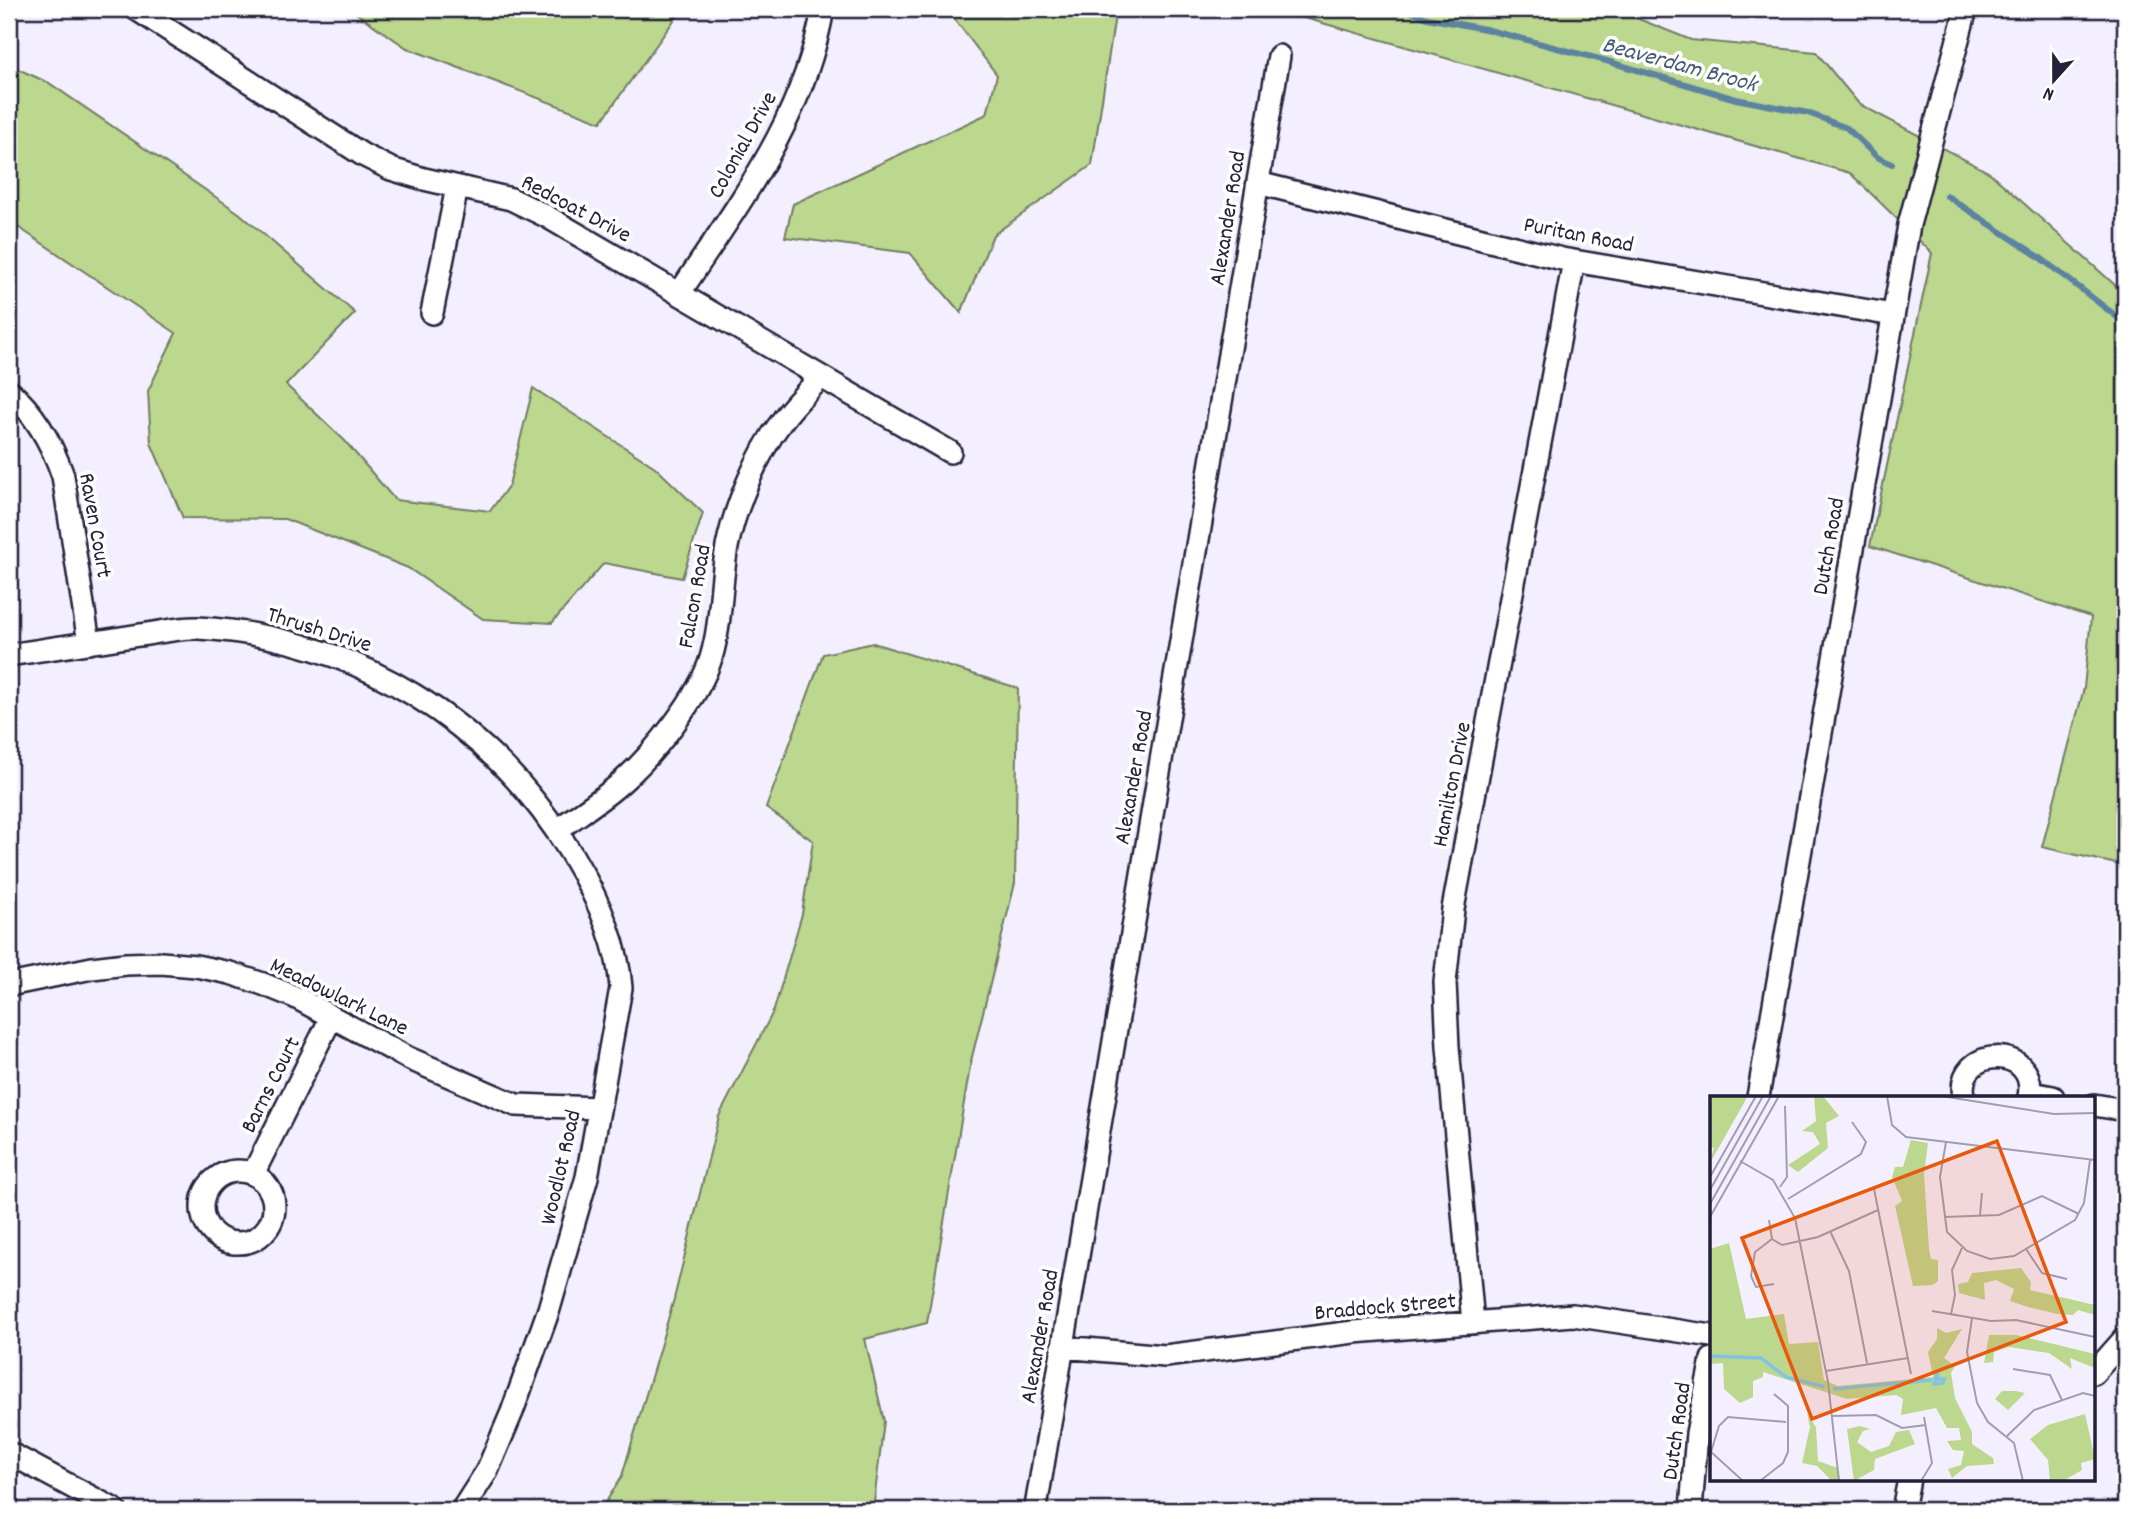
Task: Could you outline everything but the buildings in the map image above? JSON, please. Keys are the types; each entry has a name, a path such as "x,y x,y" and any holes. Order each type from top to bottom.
{"street":[{"name":"Redcoat Drive","path":"136,9 363,155 391,169 511,199 546,216 950,452"},
{"name":"Colonial Drive","path":"679,294 775,145 796,102 823,9"},
{"name":"Dutch Road","path":"1758,1096 1909,225 1966,9"},
{"name":"Alexander Road","path":"1036,1507 1279,56"},
{"name":"Puritan Road","path":"1258,183 1574,261 1894,315"},
{"path":"432,313 457,187"},
{"name":"Hamilton Drive","path":"1473,1323 1448,1047 1445,982 1453,909 1574,261"},
{"name":"Falcon Road","path":"557,830 625,780 694,696 711,659 718,627 727,547 739,505 757,464 781,421 821,377"},
{"name":"Raven Court","path":"9,391 38,424 57,458 63,477 89,643"},
{"name":"Thrush Drive","path":"9,655 194,627 288,641 379,675 421,698 461,726 497,758 530,794 557,830"},
{"name":"Woodlot Road","path":"462,1510 487,1471 512,1412 549,1309 587,1177 621,988 619,964 604,918 584,874 557,830"},
{"name":"Meadowlark Lane","path":"9,985 126,964 196,966 230,973 295,997 408,1058 516,1105 600,1108"},
{"name":"Barns Court","path":"253,1174 331,1018"},
{"path":"1964,1096 1968,1072 1978,1062 2002,1057 2015,1062 2025,1072 2030,1095"},
{"path":"2096,1105 2125,1110"},
{"name":"Braddock Street","path":"1063,1347 1165,1356 1354,1332 1573,1315 1710,1336"},
{"path":"2096,1371 2125,1338"},
{"name":"Dutch Road","path":"1691,1510 1698,1433 1710,1370"},
{"path":"9,1453 115,1510"},
{"path":"1903,1510 1909,1480"}],"green space":[{"path":"350,9 682,9 601,122 407,48"},
{"path":"947,9 1116,9 1092,165 993,235 961,313 910,253 785,237 793,204 987,114 997,75"},
{"path":"1273,9 1614,9 1691,40 1816,52 1859,104 1990,173 2125,294 2125,866 2042,847 2084,688 2091,617 1870,546 1932,253 1850,173"},
{"path":"9,65 49,83 239,213 355,313 286,385 345,441 395,500 490,511 509,485 533,388 655,467 703,513 682,578 604,563 552,623 483,619 408,568 285,519 183,518 151,443 148,391 176,333 9,221"},
{"path":"873,643 1018,688 1015,883 971,1061 927,1323 865,1339 884,1421 873,1510 601,1510 622,1476 674,1299 719,1116 774,1010 802,914 813,841 766,808 823,654"}],"waterway":[{"name":"Beaverdam Brook","path":"1405,9 1427,18 1485,29 1736,99 1808,113 1847,128 1877,157 1892,164"},
{"name":"Beaverdam Brook","path":"1947,196 2038,256 2125,323"}]}
